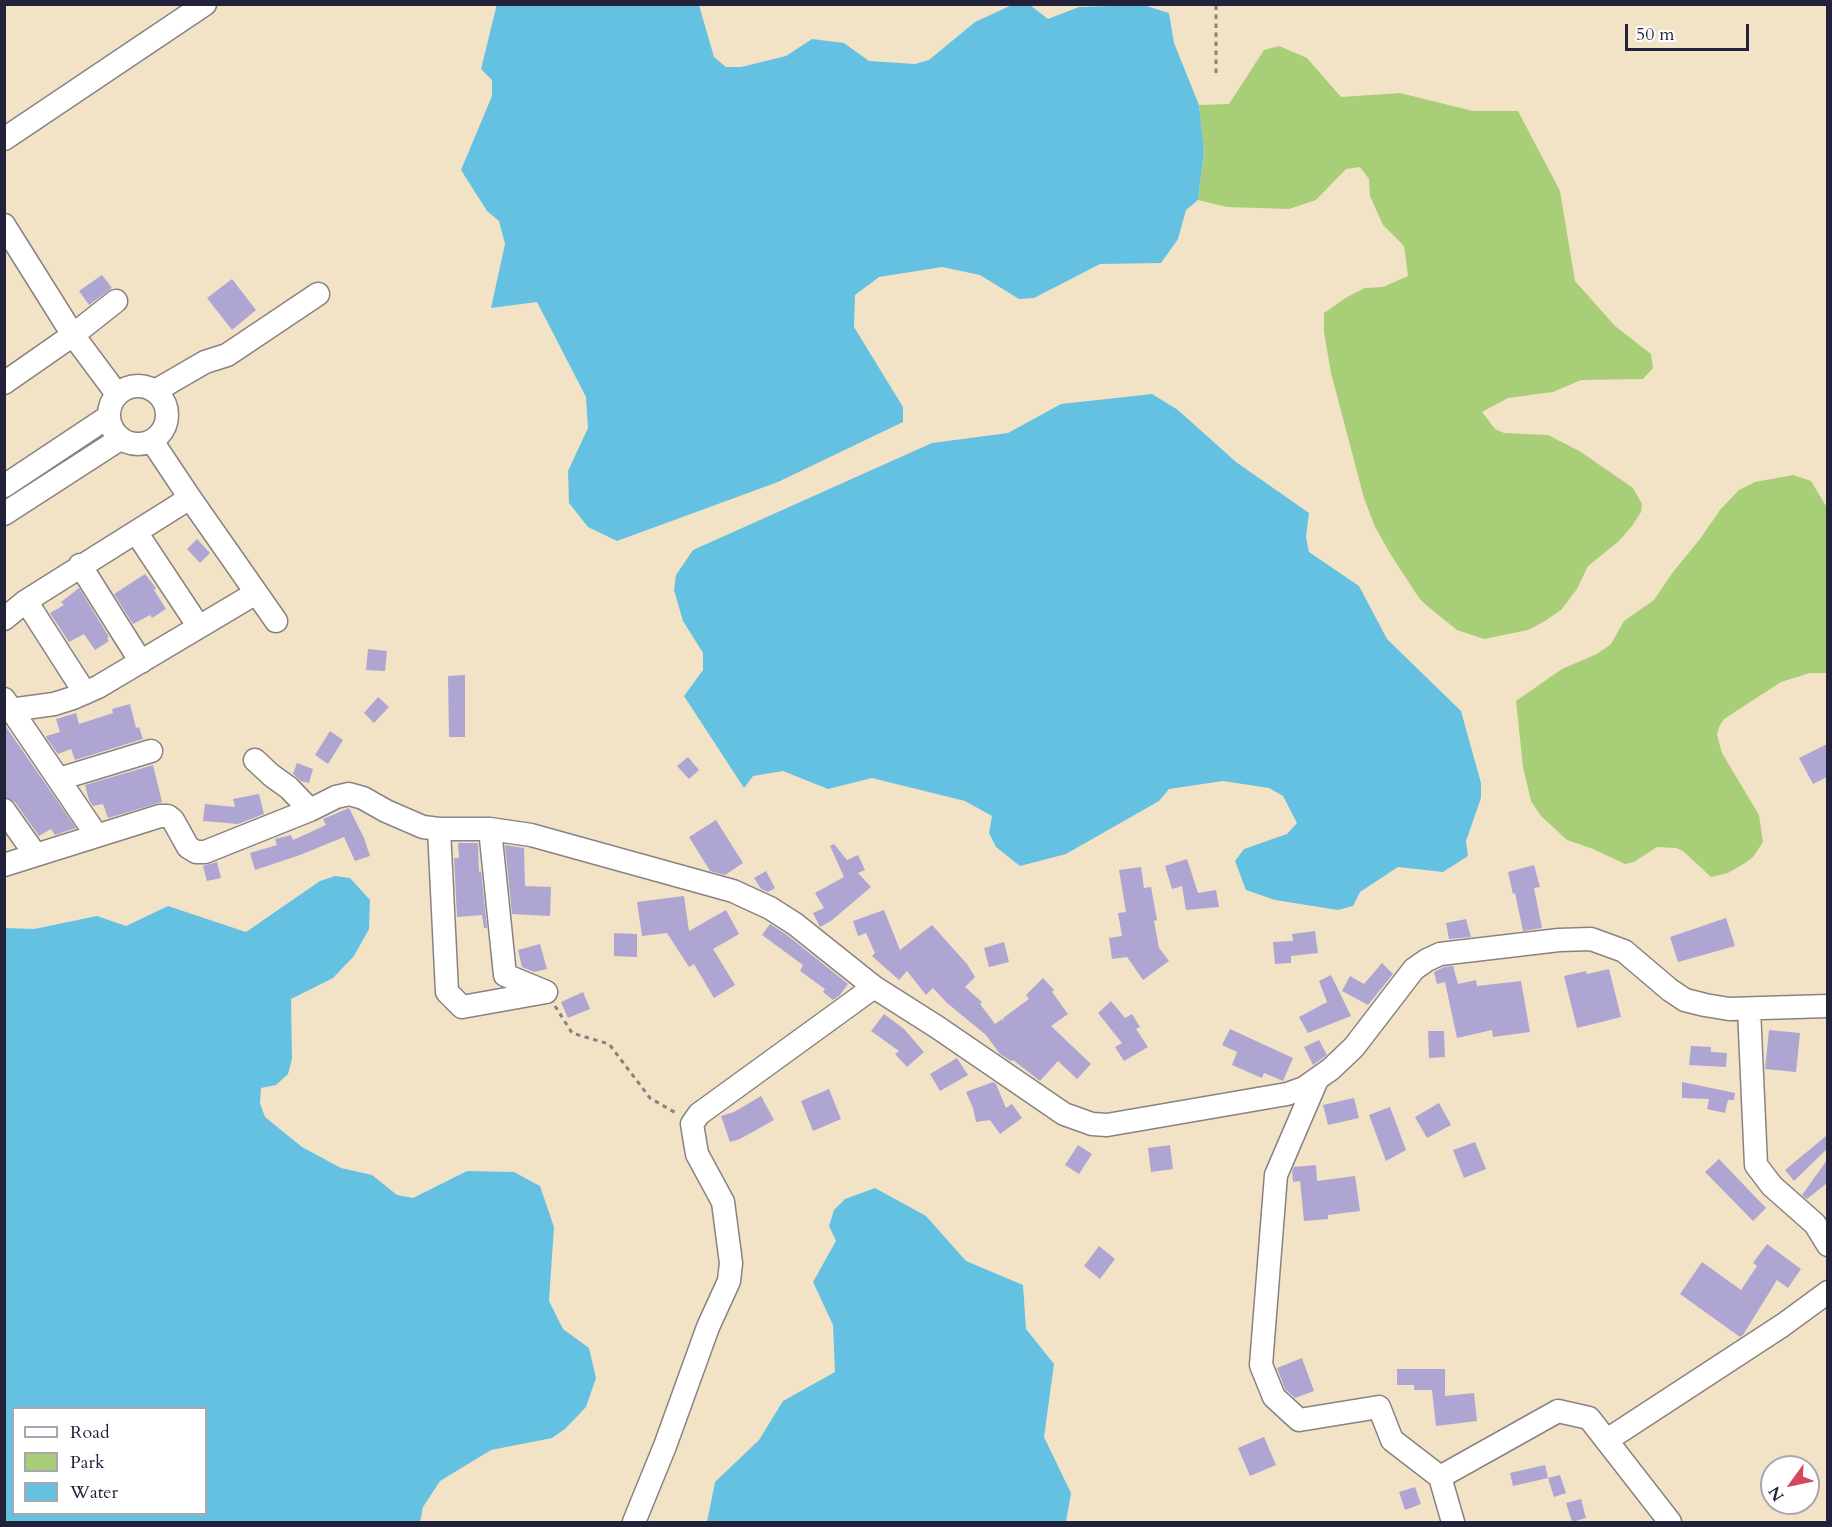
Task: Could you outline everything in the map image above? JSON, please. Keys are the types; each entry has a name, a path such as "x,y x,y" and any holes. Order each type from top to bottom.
{"street":[{"path":"4,139 205,4"},
{"path":"4,225 11,249 117,394"},
{"path":"160,398 205,362 227,355 318,294"},
{"path":"4,383 73,335 116,301"},
{"path":"140,385 160,398 167,421 159,436 152,441 136,445 120,439 114,433 108,417 111,401 117,394 123,389 140,385"},
{"path":"4,486 108,417"},
{"path":"4,514 120,439"},
{"path":"152,441 276,621"},
{"path":"4,619 26,601 190,498"},
{"path":"136,532 199,627"},
{"path":"80,566 141,662"},
{"path":"7,704 54,704 85,693 256,593"},
{"path":"26,601 85,693"},
{"path":"7,704 97,836"},
{"path":"59,779 151,751"},
{"path":"255,760 289,788 310,810"},
{"path":"4,865 159,816 168,816 173,820 188,847 196,852 205,852 310,810 336,797 349,794 363,798 407,821 439,829 490,829 531,835 752,898 795,924 874,987 1064,1114 1092,1124 1107,1125 1287,1094 1304,1088 1316,1082 1354,1047 1414,969 1440,954 1567,939 1591,939 1624,951 1684,999 1729,1009 1827,1006"},
{"path":"4,810 35,854"},
{"path":"439,829 447,992 462,1007 546,992"},
{"path":"490,829 505,975 546,992"},
{"path":"634,1522 662,1455 708,1327 729,1281 731,1263 726,1217 718,1191 697,1154 692,1124 699,1114 874,987"},
{"path":"1749,1009 1756,1165 1772,1186 1815,1224 1827,1245"},
{"path":"1316,1082 1276,1175 1261,1365 1274,1397 1299,1420 1379,1407 1392,1440 1440,1477 1453,1522"},
{"path":"1607,1440 1783,1325 1827,1292"},
{"path":"1440,1477 1558,1411 1588,1418 1670,1522"}],"path":[{"path":"1216,4 1216,73"},
{"path":"546,992 572,1033 609,1044 650,1098 692,1124"}],"green space":[{"path":"1279,46 1307,58 1341,97 1400,93 1473,111 1518,111 1560,191 1575,281 1615,326 1651,354 1653,368 1643,379 1581,380 1553,392 1508,398 1482,412 1495,429 1504,433 1548,435 1581,452 1633,488 1642,504 1641,512 1632,526 1619,541 1588,566 1577,589 1561,610 1528,630 1484,639 1457,630 1419,598 1375,527 1364,498 1331,373 1324,332 1324,313 1365,288 1383,287 1408,276 1404,246 1383,225 1370,196 1369,179 1360,167 1346,169 1316,200 1289,209 1227,207 1198,200 1204,152 1199,105 1229,104 1264,50"},
{"path":"1793,475 1811,481 1826,506 1827,673 1810,673 1781,682 1724,719 1717,735 1722,753 1759,815 1763,842 1753,857 1745,863 1728,873 1711,877 1683,851 1676,848 1657,847 1634,862 1625,864 1567,840 1541,816 1531,801 1523,767 1516,701 1562,669 1597,654 1611,644 1624,621 1654,600 1720,510 1739,490 1755,482"}],"water":[{"path":"497,4 699,5 714,57 726,67 741,67 786,56 812,39 844,43 869,61 915,64 929,60 975,22 1012,5 1030,5 1048,19 1079,7 1143,5 1169,13 1174,43 1199,105 1204,152 1198,200 1186,210 1178,239 1161,263 1100,264 1034,298 1019,299 980,275 942,267 879,277 855,295 854,327 903,407 903,422 778,482 617,541 588,527 569,503 568,471 588,428 586,397 537,302 491,308 505,244 499,221 487,211 461,170 492,96 492,80 481,69"},
{"path":"1152,394 1178,410 1236,462 1309,513 1306,537 1309,552 1359,586 1387,639 1461,711 1481,783 1481,798 1466,841 1468,856 1443,872 1398,867 1360,892 1353,906 1338,910 1275,900 1246,890 1235,861 1244,849 1287,834 1297,823 1283,796 1269,788 1223,781 1169,789 1159,801 1066,854 1020,866 996,847 989,833 992,816 965,801 872,778 828,789 783,771 753,776 744,788 684,696 703,670 703,653 683,621 674,590 676,575 693,550 932,443 1008,433 1061,404"},
{"path":"335,876 350,878 370,900 369,929 354,956 333,978 291,999 292,1059 288,1074 276,1085 261,1088 260,1103 265,1117 302,1147 341,1168 372,1175 397,1195 413,1198 467,1171 514,1172 540,1186 554,1227 549,1301 563,1329 589,1348 596,1378 586,1407 565,1429 552,1438 491,1450 440,1481 423,1507 420,1522 5,1522 5,928 34,929 97,916 126,926 168,906 246,932 320,881"},
{"path":"875,1188 926,1216 966,1261 1023,1285 1026,1329 1054,1364 1044,1437 1071,1493 1066,1522 707,1522 715,1482 759,1440 783,1401 835,1372 833,1325 813,1282 836,1241 829,1226 834,1210 845,1199"}],"building":[{"path":"102,275 112,288 89,305 79,291"},
{"path":"232,279 256,310 232,330 207,298"},
{"path":"197,539 210,553 200,563 187,549"},
{"path":"145,574 156,588 154,590 166,609 152,618 150,615 133,624 114,594"},
{"path":"79,588 109,637 107,638 109,641 95,650 84,634 69,642 50,613 64,605 61,602"},
{"path":"368,649 387,651 385,671 366,670"},
{"path":"465,675 465,737 449,737 448,676"},
{"path":"378,697 389,707 374,723 364,713"},
{"path":"130,704 136,728 139,727 143,739 75,760 71,749 58,754 47,739 46,736 60,732 56,719 76,713 79,724 113,713 112,709"},
{"path":"4,724 76,828 55,835 51,829 39,836 15,802 4,797"},
{"path":"330,731 343,740 328,764 315,755"},
{"path":"1827,744 1827,777 1813,784 1799,758"},
{"path":"688,757 699,770 689,779 677,766"},
{"path":"297,763 313,769 309,783 301,781 293,774"},
{"path":"153,765 162,802 108,818 103,804 93,806 89,800 85,785"},
{"path":"259,794 264,814 238,824 203,821 205,804 235,807 233,799"},
{"path":"349,808 370,856 355,861 344,837 255,870 250,853 277,845 275,839 291,835 293,840 326,825 323,819"},
{"path":"716,820 743,863 725,875 710,871 689,837"},
{"path":"458,843 478,843 479,872 481,871 487,928 484,928 482,915 457,917 454,858 459,858"},
{"path":"834,844 847,860 858,855 865,870 858,873 871,887 831,921 820,927 813,913 824,908 815,893 844,877 830,846"},
{"path":"505,845 524,848 525,886 551,887 550,916 512,914"},
{"path":"1187,859 1198,893 1216,890 1219,907 1186,910 1182,886 1172,889 1165,866"},
{"path":"217,862 221,878 207,881 203,866"},
{"path":"1534,865 1540,887 1534,888 1542,928 1523,931 1508,872"},
{"path":"1141,867 1144,888 1151,887 1159,948 1169,961 1143,980 1127,957 1112,959 1109,938 1122,936 1118,913 1126,912 1119,870"},
{"path":"766,871 775,888 768,892 761,889 754,878"},
{"path":"684,896 689,931 726,910 739,934 713,949 735,985 714,998 694,964 689,967 667,933 642,936 637,902"},
{"path":"884,910 900,950 932,925 967,964 975,977 965,987 982,1002 980,1004 995,1024 1002,1019 1004,1021 1003,1018 1029,999 1026,995 1043,978 1054,990 1052,992 1068,1014 1051,1026 1091,1064 1077,1079 1058,1061 1040,1081 1013,1060 1000,1054 986,1035 947,1003 933,988 926,995 907,971 899,980 872,956 875,953 866,933 858,936 853,921"},
{"path":"1726,918 1735,946 1678,962 1670,937"},
{"path":"1466,919 1471,937 1449,939 1446,923"},
{"path":"770,924 848,984 840,995 833,1000 823,992 825,989 800,971 803,965 762,935"},
{"path":"1315,931 1318,953 1291,956 1291,963 1275,964 1273,942 1293,941 1292,934"},
{"path":"614,933 637,934 637,957 614,956"},
{"path":"1004,942 1009,962 989,967 984,948"},
{"path":"540,944 547,969 534,972 522,967 518,950"},
{"path":"1382,963 1393,974 1368,1005 1342,991 1350,976 1364,984"},
{"path":"1453,966 1458,984 1476,980 1477,986 1521,981 1530,1032 1493,1037 1492,1030 1457,1038 1445,982 1437,984 1434,972"},
{"path":"1609,969 1621,1017 1577,1028 1564,976"},
{"path":"1331,975 1351,1016 1308,1033 1299,1017 1327,1002 1319,981"},
{"path":"583,992 590,1009 568,1018 561,1002"},
{"path":"1111,1001 1125,1018 1132,1014 1140,1027 1136,1029 1148,1047 1124,1061 1115,1047 1122,1043 1098,1013"},
{"path":"884,1014 904,1029 924,1052 907,1067 895,1054 899,1051 871,1031"},
{"path":"1230,1029 1293,1058 1283,1081 1264,1073 1262,1078 1232,1065 1237,1052 1222,1045"},
{"path":"1769,1030 1800,1033 1796,1072 1765,1069"},
{"path":"1428,1031 1444,1031 1445,1057 1429,1058"},
{"path":"1319,1040 1327,1055 1313,1065 1304,1047"},
{"path":"1691,1046 1711,1047 1711,1052 1727,1053 1726,1067 1689,1065"},
{"path":"957,1058 968,1075 940,1091 930,1074"},
{"path":"993,1082 1006,1108 1012,1104 1022,1118 1000,1134 990,1120 976,1122 966,1092"},
{"path":"1682,1082 1735,1093 1734,1100 1728,1100 1725,1113 1707,1109 1709,1099 1682,1098"},
{"path":"829,1089 841,1119 813,1131 801,1101"},
{"path":"761,1096 774,1120 730,1142 721,1116 734,1112"},
{"path":"1354,1098 1359,1118 1328,1125 1323,1105"},
{"path":"1439,1103 1451,1125 1427,1138 1415,1117"},
{"path":"1390,1107 1406,1150 1386,1161 1369,1115"},
{"path":"1826,1136 1827,1149 1794,1181 1785,1170"},
{"path":"1475,1142 1486,1169 1464,1178 1453,1150"},
{"path":"1078,1145 1092,1154 1079,1174 1065,1165"},
{"path":"1170,1145 1173,1169 1151,1172 1148,1148"},
{"path":"1719,1159 1766,1208 1753,1221 1705,1172"},
{"path":"1827,1160 1827,1183 1807,1199 1802,1195"},
{"path":"1316,1165 1317,1181 1355,1176 1360,1211 1328,1215 1328,1219 1304,1221 1300,1181 1293,1182 1292,1171 1294,1167"},
{"path":"1767,1244 1801,1269 1788,1288 1777,1280 1740,1337 1680,1294 1702,1262 1741,1290 1757,1266 1753,1263"},
{"path":"1099,1246 1115,1259 1100,1279 1084,1266"},
{"path":"1302,1358 1314,1391 1295,1398 1285,1389 1277,1368"},
{"path":"1397,1369 1445,1369 1445,1396 1474,1393 1477,1421 1436,1426 1432,1390 1414,1390 1414,1385 1397,1385"},
{"path":"1264,1437 1276,1465 1250,1476 1238,1448"},
{"path":"1545,1465 1548,1478 1513,1486 1510,1473"},
{"path":"1560,1475 1566,1493 1554,1497 1548,1478"},
{"path":"1415,1487 1421,1504 1405,1510 1399,1492"},
{"path":"1581,1499 1586,1518 1572,1522 1566,1503"}]}
